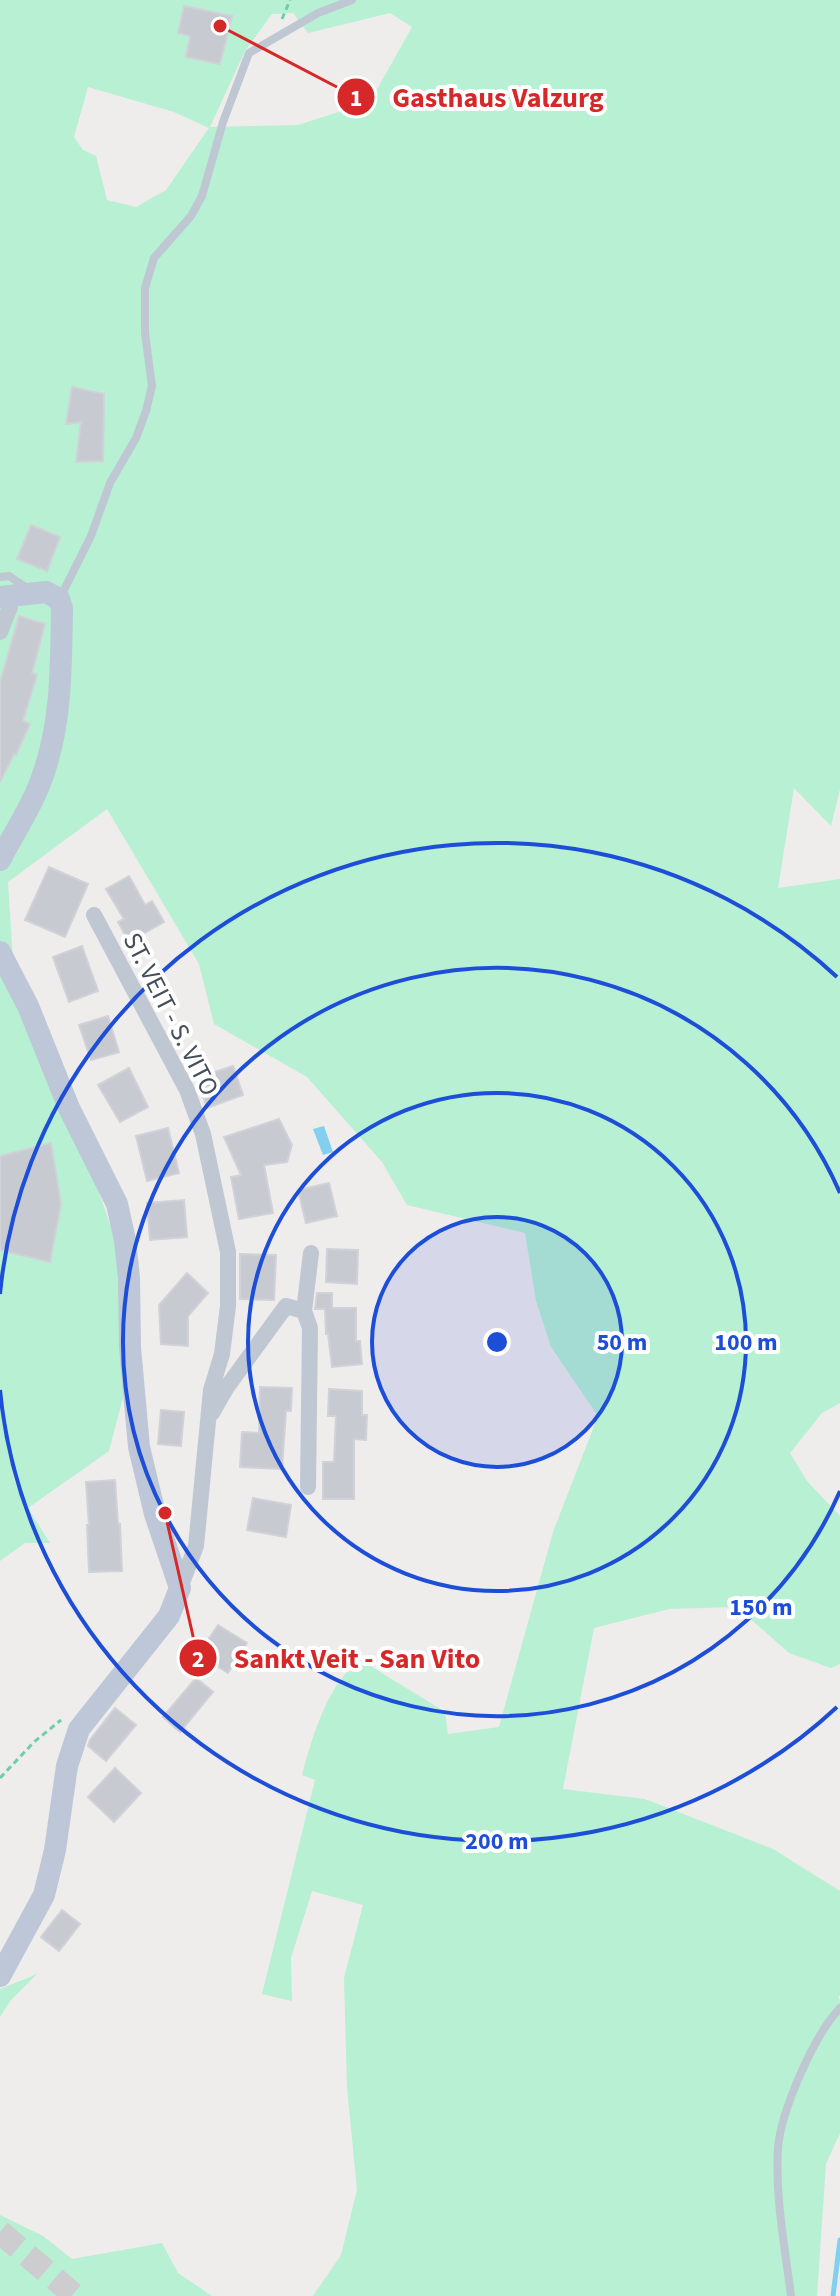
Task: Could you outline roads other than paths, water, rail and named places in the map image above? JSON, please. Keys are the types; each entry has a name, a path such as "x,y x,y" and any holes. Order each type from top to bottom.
{"street":[{"path":"0,632 10,607 3,589 46,592 59,599 62,608 60,698 54,732 36,791 0,860"},
{"name":"ST. VEIT - S. VITO","path":"94,915 187,1090 203,1134 228,1252 228,1306 222,1354 211,1390 196,1546 180,1588"},
{"path":"0,952 28,1006 69,1108 117,1204 129,1278 130,1347 139,1447 155,1514 180,1588 169,1616 79,1729 67,1766 55,1850 44,1895 0,1976"},
{"path":"308,1487 310,1328 304,1311 311,1253"},
{"name":"ST. VEIT - S. VITO","path":"208,1419 227,1387 286,1306 304,1311"}],"lane":[{"path":"59,599 91,536 110,483 136,438 146,411 152,386 145,333 145,288 154,258 191,216 202,196 223,122 249,53 318,13 352,0"},
{"path":"791,2296 779,2195 778,2145 806,2059 840,2008"}],"water":[{"path":"324,1126 333,1152 323,1155 313,1129"}],"waterway":[{"path":"833,2296 840,2240"}],"tunnel":[{"path":"0,2232 75,2296"}],"place":[{"name":"Gasthaus Valzurg","path":"220,26"},
{"name":"Sankt Veit - San Vito","path":"165,1513"}]}
